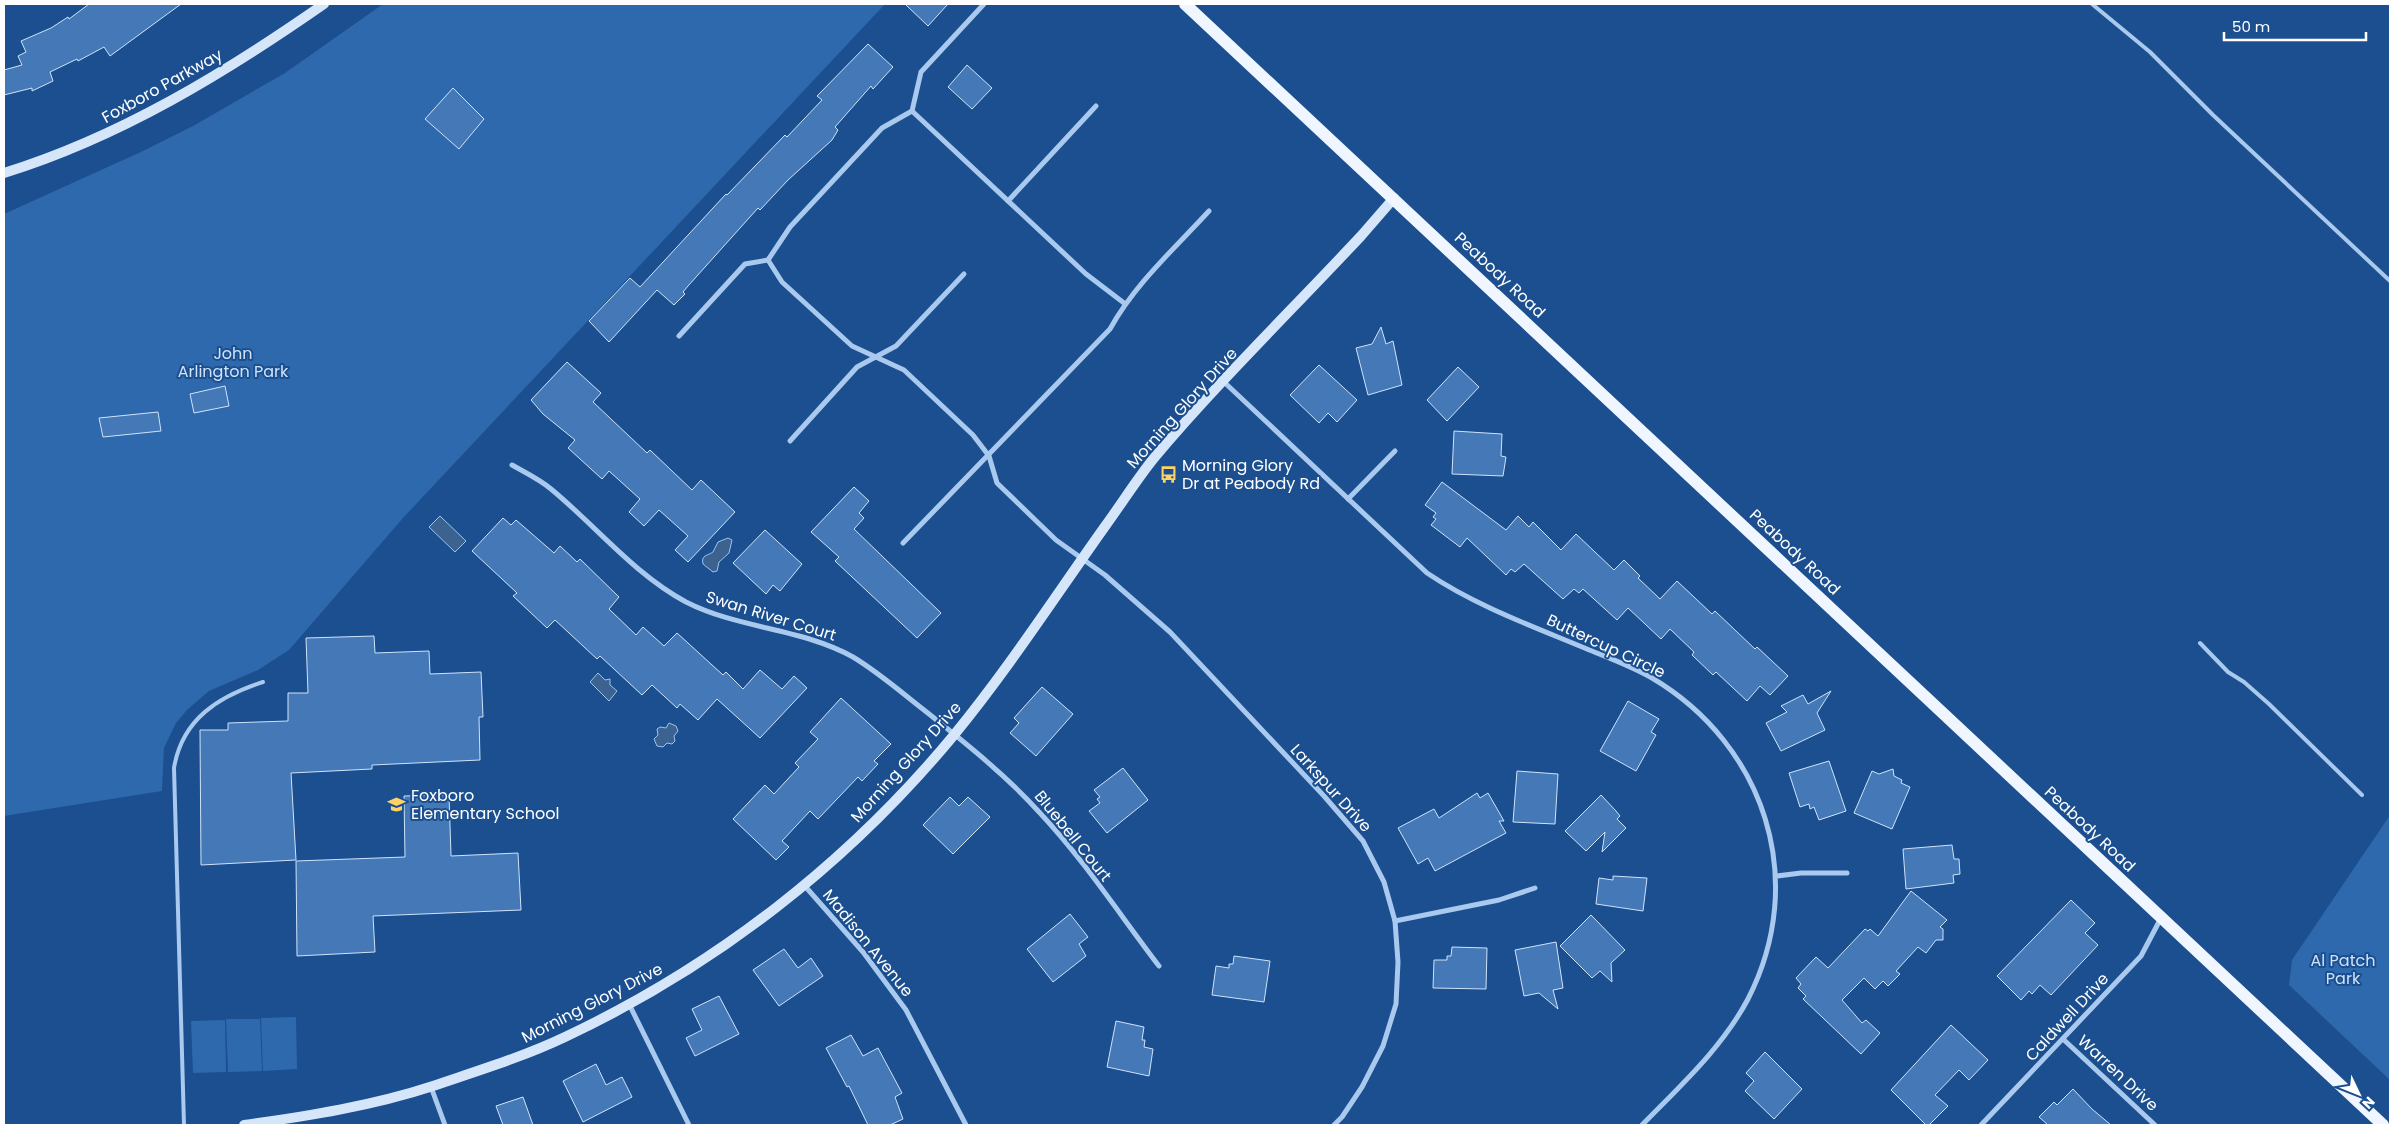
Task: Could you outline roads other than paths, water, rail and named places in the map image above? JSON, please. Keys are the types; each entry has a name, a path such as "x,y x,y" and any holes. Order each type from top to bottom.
{"main road":[{"name":"Peabody Road","path":"1184,4 1394,198 2383,1125"}],"street":[{"name":"Foxboro Parkway","path":"4,173 34,164 110,132 193,89 324,4"},
{"path":"679,336 745,264 768,260 790,227 882,128 912,110 921,72 984,4"},
{"path":"1008,201 1096,106"},
{"path":"912,110 1086,274 1124,303"},
{"name":"Morning Glory Drive","path":"244,1125 313,1115 431,1087 521,1055 565,1037 629,1003 700,962 768,916 867,828 906,789 954,735 1152,460 1361,236 1394,198"},
{"path":"903,543 1110,329 1124,303 1209,211"},
{"name":"Larkspur Drive","path":"768,260 782,282 852,346 904,370 973,435 989,456 998,483 1056,540 1105,575 1170,632 1324,796 1363,841 1384,882 1395,921 1398,962 1396,1004 1383,1046 1362,1087 1342,1118 1334,1125"},
{"path":"790,441 857,367 896,346 964,274"},
{"name":"Buttercup Circle","path":"1224,382 1427,573 1458,594 1622,663 1650,677 1696,709 1718,732 1738,759 1755,789 1774,850 1777,876 1769,941 1748,998 1723,1039 1711,1054 1642,1125"},
{"path":"1348,499 1395,451"},
{"name":"Swan River Court","path":"512,464 550,488 630,560 686,601 719,616 822,642 854,658 954,735"},
{"name":"Bluebell Court","path":"954,735 1012,785 1041,814 1159,966"},
{"path":"1777,876 1801,873 1848,873"},
{"name":"Madison Avenue","path":"804,886 863,952 906,1010 966,1125"},
{"path":"1395,921 1499,900 1535,888"},
{"name":"Caldwell Drive","path":"1981,1125 2140,956 2161,918"},
{"path":"629,1003 689,1125"},
{"name":"Warren Drive","path":"2063,1039 2155,1125"},
{"path":"431,1087 444,1125"}],"lane":[{"path":"2092,4 2150,52 2213,116 2390,281"},
{"path":"2200,643 2228,672 2244,682 2269,704 2362,795"},
{"path":"184,1125 174,768 176,753 192,724 207,709 225,697 263,682"}],"place":[{"name":"Morning Glory Dr at Peabody Rd","path":"1168,474"},
{"name":"Foxboro Elementary School","path":"397,804"}],"park label":[{"name":"John Arlington Park","path":"233,362"},
{"name":"Al Patch Park","path":"2343,969"}]}
